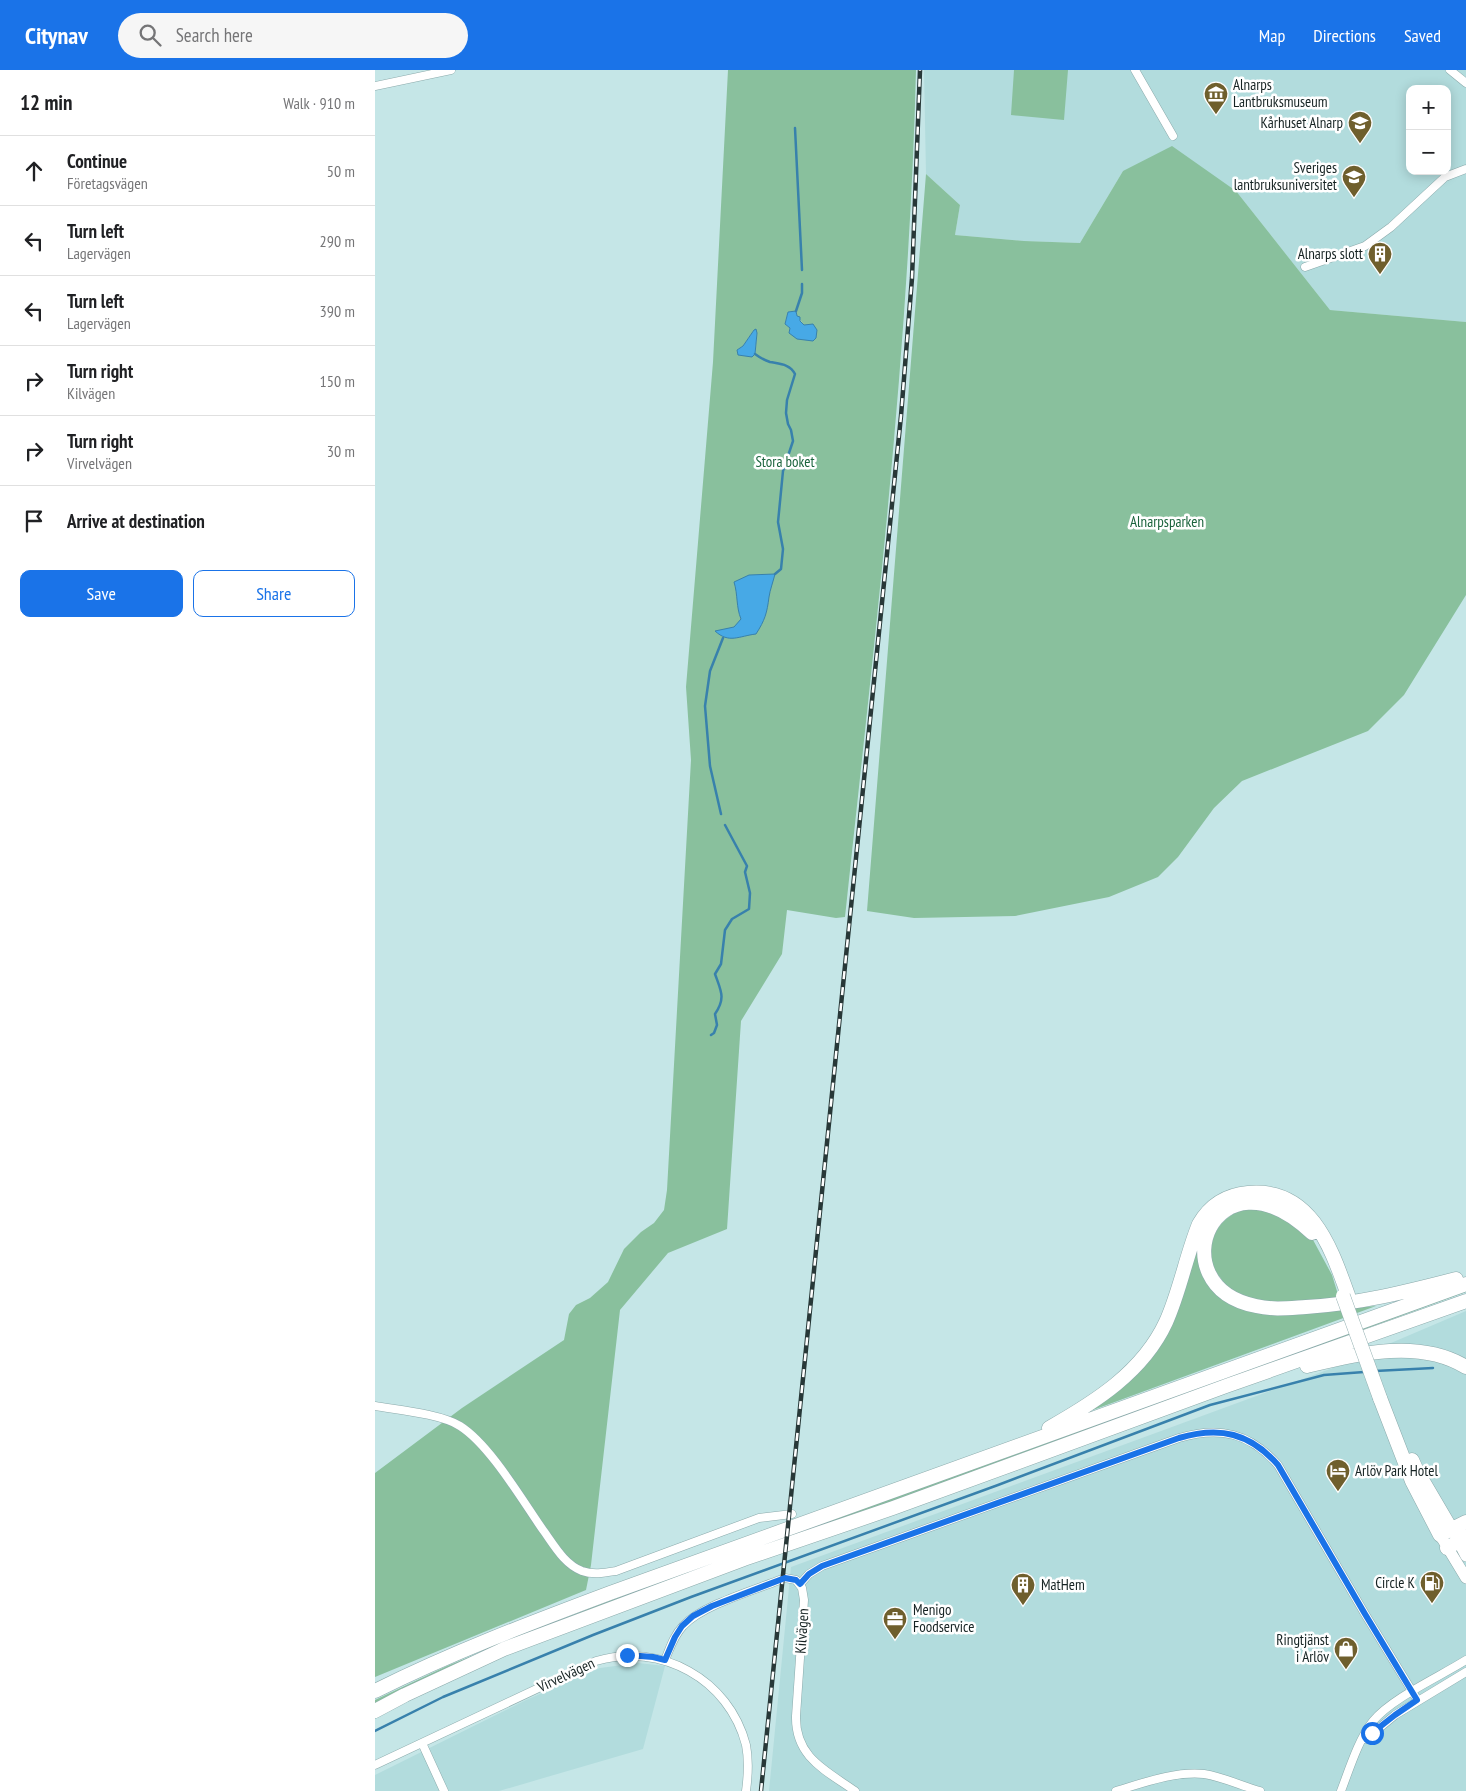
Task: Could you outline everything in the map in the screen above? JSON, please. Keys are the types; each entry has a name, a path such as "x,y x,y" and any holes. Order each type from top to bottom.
{"highway":[{"path":"1013,1448 1095,1401 1140,1362 1156,1341 1166,1322 1199,1224 1205,1214 1223,1199 1236,1194 1264,1193 1278,1196 1300,1209 1318,1227 1328,1243 1382,1397 1446,1532 1466,1522"},
{"path":"1345,1296 1322,1246 1314,1234 1285,1211 1255,1202 1243,1203 1225,1210 1214,1220 1208,1231 1205,1239 1205,1256 1211,1279 1231,1298 1255,1306 1287,1309 1337,1305 1388,1296 1466,1277"},
{"path":"375,1691 411,1673 525,1625 887,1492 1466,1284"},
{"path":"375,1711 504,1649 744,1559 893,1508 1226,1386 1466,1301"},
{"path":"1226,1386 1350,1356 1384,1352 1413,1351 1434,1353 1466,1367"}],"main road":[{"path":"1446,1532 1457,1542 1466,1556"},
{"path":"1457,1542 1466,1578"}],"street":[{"path":"375,86 451,70"},
{"path":"1135,70 1173,136"},
{"path":"1450,70 1465,80"},
{"path":"1305,267 1365,246 1391,227 1445,177 1466,169"},
{"path":"375,1406 433,1416 460,1426 489,1455 561,1555 581,1570 601,1574 616,1571 759,1518 792,1514"},
{"path":"665,1660 682,1626 701,1611 777,1581 791,1579 796,1580 800,1584 809,1574 822,1566 1179,1438 1201,1433 1229,1434 1245,1438 1258,1445 1278,1465 1417,1700"},
{"name":"Kilvägen","path":"800,1584 804,1593 804,1600 796,1716 797,1734 802,1748 812,1760 855,1791"},
{"name":"Virvelvägen","path":"375,1765 596,1660 627,1655 646,1656 665,1660 698,1676 725,1703 735,1720 746,1746 748,1761 747,1791"},
{"path":"1341,1791 1350,1766 1373,1721 1388,1707 1466,1660"},
{"path":"1360,1746 1372,1733 1417,1700 1466,1672"},
{"path":"422,1743 444,1791"},
{"path":"1116,1791 1150,1781 1186,1774 1205,1774 1261,1791"}],"shaded area":[{"name":"Sveriges lantbruksuniversitet","path":"924,70 1466,70 1466,322 1330,310 1236,191 1123,171 1080,243 1024,241 955,235 960,205 926,174"},
{"path":"1466,1311 1466,1791 769,1791 791,1567 1330,1369"},
{"path":"638,1663 665,1666 643,1749 499,1791 375,1791 375,1775 526,1700 600,1668"}],"green space":[{"name":"Stora boket","path":"728,70 916,70 906,282 898,388 879,600 845,917 836,918 787,910 782,954 741,1021 727,1229 668,1253 620,1310 591,1565 586,1590 375,1677 375,1473 462,1408 564,1340 569,1314 576,1305 590,1298 608,1282 624,1249 641,1232 654,1223 664,1210 667,1190 691,760 686,687 713,362","holes":["796,311 797,316 804,325 789,333 790,328 785,324 788,312","754,330 757,333 755,354 737,350 743,346"]},
{"path":"1014,70 1068,70 1064,120 1011,115"},
{"name":"Alnarpsparken","path":"1172,146 1236,191 1330,310 1466,322 1466,595 1404,695 1368,731 1242,781 1214,808 1178,857 1158,877 1109,897 1015,916 914,918 867,911 926,174 960,205 955,235 1024,241 1080,243 1123,171"},
{"path":"1244,1209 1272,1210 1312,1238 1332,1275 1340,1301 1272,1303 1246,1298 1230,1290 1214,1268 1210,1256 1210,1248 1216,1232 1223,1222 1232,1214"},
{"path":"1196,1241 1200,1244 1200,1262 1203,1272 1212,1288 1295,1313 1376,1306 1093,1410 1091,1408 1141,1368"},
{"path":"1466,1287 1466,1292 1111,1422 375,1705 375,1700 447,1666 593,1607"}],"water":[{"path":"796,311 797,316 800,317 800,321 804,325 813,324 817,330 816,338 813,341 797,339 789,333 790,328 785,324 788,312"},
{"path":"756,329 755,354 752,357 738,355 737,350 743,346"},
{"path":"775,574 765,616 756,634 730,638 720,635 715,631 734,627 741,619 734,582 749,575"}],"waterway":[{"path":"795,128 802,270"},
{"path":"796,311 802,293 802,284"},
{"path":"755,354 768,361 788,366 795,374 787,400 786,413 793,441 783,471 778,522 783,549 781,569 775,574"},
{"path":"721,814 710,766 705,706 710,671 723,638"},
{"path":"711,1035 714,1033 717,1025 715,1014 721,999 721,990 715,974 721,964 725,930 732,919 749,909 750,893 745,872 747,866 725,825"},
{"path":"1375,1371 1433,1368"},
{"path":"375,1731 443,1697 593,1635 1210,1405 1324,1375 1364,1372"}],"railway":[{"path":"761,1791 901,416 912,278 920,70"}],"place":[{"name":"Alnarps Lantbruksmuseum","path":"1216,115"},
{"name":"Kårhuset Alnarp","path":"1360,144"},
{"name":"Sveriges lantbruksuniversitet","path":"1354,198"},
{"name":"Alnarps slott","path":"1380,275"},
{"name":"Arlöv Park Hotel","path":"1338,1492"},
{"name":"Circle K","path":"1432,1604"},
{"name":"MatHem","path":"1023,1606"},
{"name":"Menigo Foodservice","path":"895,1640"},
{"name":"Ringtjänst i Arlöv","path":"1346,1670"}],"route":[{"path":"627,1655 639,1655 665,1660 682,1626 693,1616 712,1606 785,1578 796,1580 800,1584 809,1574 822,1566 1179,1438 1201,1433 1221,1433 1245,1438 1258,1445 1278,1465 1417,1700 1372,1733"}]}
